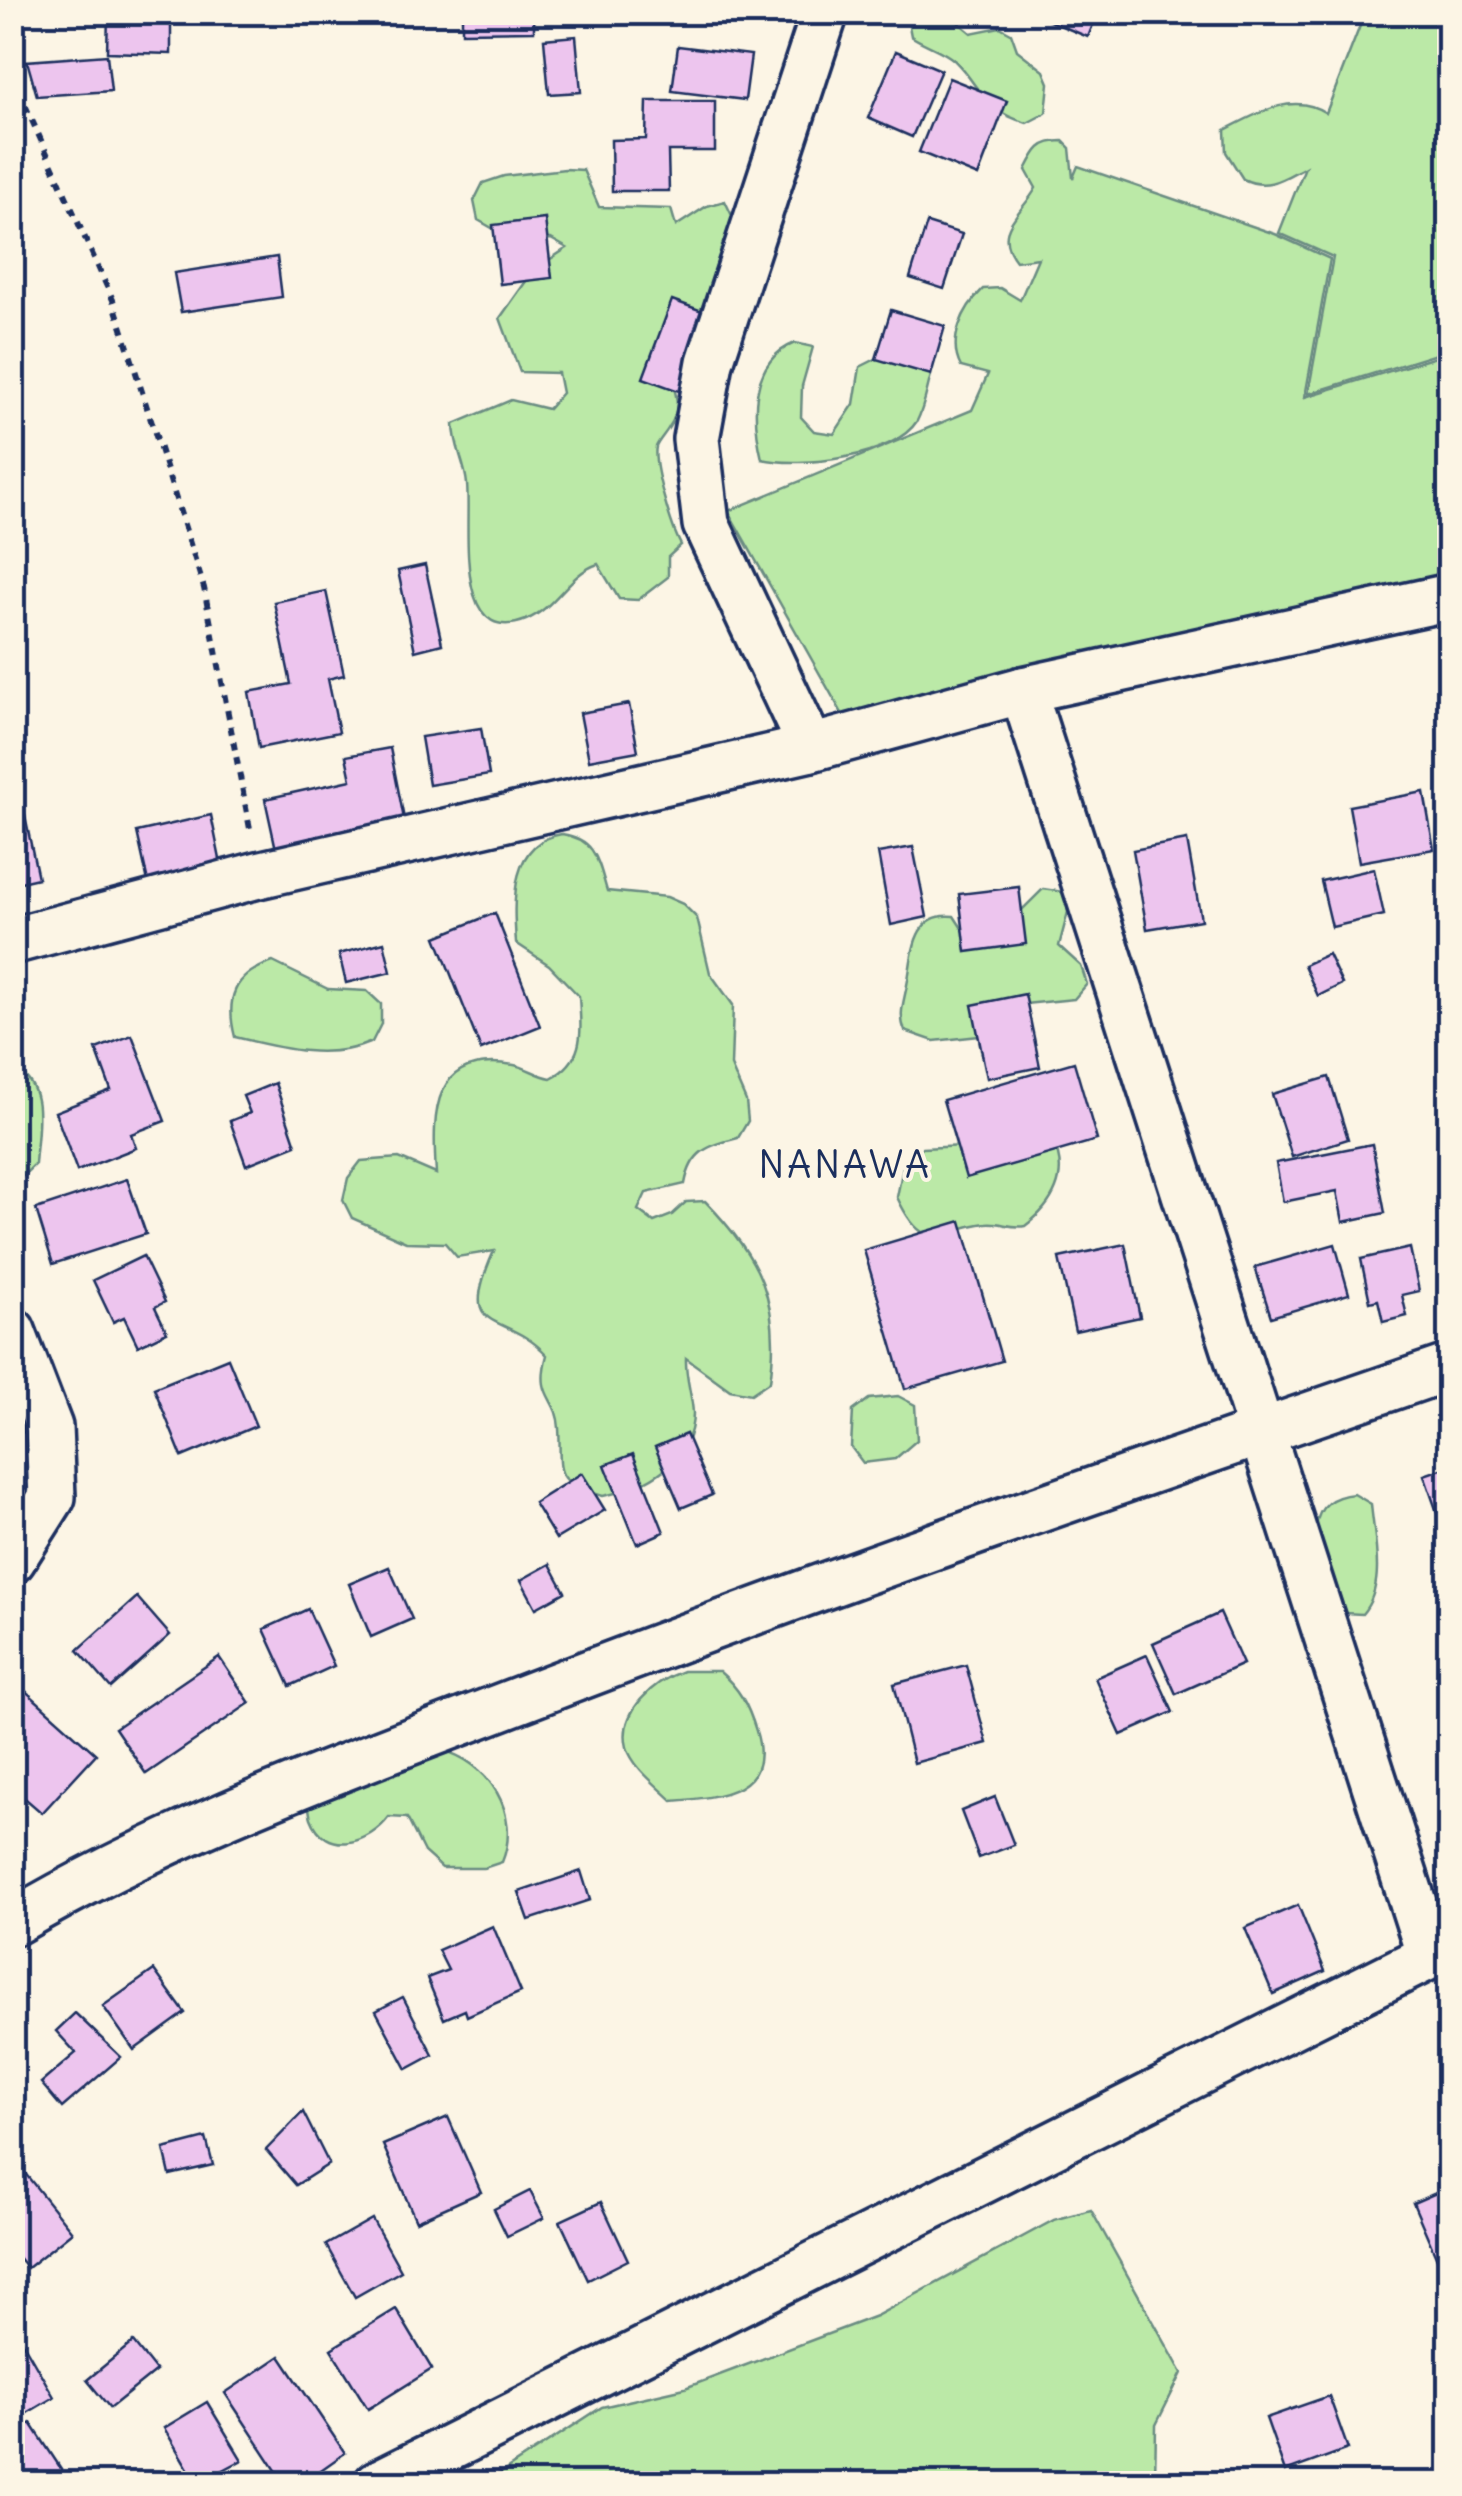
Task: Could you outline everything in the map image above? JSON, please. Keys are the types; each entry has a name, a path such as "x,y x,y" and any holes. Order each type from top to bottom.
{"street":[{"path":"811,748 706,524 696,439 710,362 825,12"},
{"path":"12,941 258,875 811,748 1023,690 1450,596"},
{"path":"377,2484 1440,1951 1261,1432 1023,690"},
{"path":"12,1330 50,1427 52,1497 12,1560"},
{"path":"12,1923 99,1872 278,1793 816,1586 1450,1367"}],"path":[{"path":"12,76 113,300 204,588 258,875"}],"green space":[{"path":"947,13 971,33 1000,27 1011,33 1017,50 1044,71 1049,83 1046,113 1027,123 999,111 954,60 911,36 907,16"},
{"path":"1365,13 1413,13 1449,21 1449,350 1308,394 1333,257 1279,233 1305,167 1268,183 1243,179 1226,152 1225,130 1288,104 1326,113"},
{"path":"1063,141 1070,148 1073,178 1078,166 1275,234 1330,259 1305,397 1449,353 1449,605 861,747 728,511 972,410 988,374 961,367 956,347 959,325 983,289 1000,288 1020,300 1038,258 1016,261 1009,250 1008,231 1036,188 1026,170 1033,157 1044,145"},
{"path":"583,170 599,207 671,209 676,226 707,206 725,201 756,266 664,361 677,403 674,419 657,445 657,467 681,545 668,557 668,577 638,600 619,599 598,564 578,575 537,614 502,624 486,616 476,600 470,578 467,484 454,424 511,400 548,409 562,393 558,373 520,372 500,318 534,270 567,248 551,239 513,240 478,220 474,201 483,183 504,176"},
{"path":"795,343 813,347 802,386 801,417 814,431 834,434 854,404 860,367 876,359 920,358 931,375 917,421 905,434 868,452 821,461 762,459 756,409 762,377 780,351"},
{"path":"562,834 589,846 607,891 667,897 683,904 697,918 710,973 733,1005 731,1066 746,1101 748,1121 738,1138 709,1147 696,1157 685,1184 646,1193 638,1210 654,1222 672,1215 686,1202 705,1201 740,1241 752,1262 769,1304 772,1328 770,1381 751,1394 730,1390 686,1358 693,1413 685,1445 664,1470 650,1479 603,1496 574,1485 562,1473 557,1417 545,1389 547,1355 482,1310 483,1279 494,1251 457,1257 445,1243 406,1242 352,1218 343,1200 348,1178 361,1161 399,1158 436,1174 437,1108 452,1077 467,1067 487,1063 514,1065 551,1078 576,1053 579,996 549,965 516,943 518,875 532,848"},
{"path":"1043,889 1064,892 1068,912 1059,946 1081,966 1087,984 1074,999 1005,1006 979,1036 934,1041 905,1031 902,1008 913,950 922,928 940,916 954,916 965,933 1022,910"},
{"path":"273,962 328,989 367,991 381,1004 381,1024 372,1042 321,1052 235,1037 231,1011 236,989 249,973"},
{"path":"13,1068 32,1085 38,1123 35,1164 13,1186"},
{"path":"1053,1142 1060,1166 1056,1188 1044,1209 1025,1226 986,1223 926,1234 907,1216 897,1197 903,1167 922,1148"},
{"path":"898,1396 915,1405 917,1440 895,1459 863,1463 851,1447 853,1411 869,1399"},
{"path":"1354,1494 1371,1504 1376,1547 1377,1576 1370,1602 1362,1614 1344,1613 1328,1602 1317,1552 1317,1520 1324,1507 1335,1498"},
{"path":"683,1671 719,1671 726,1678 746,1705 760,1752 758,1768 739,1788 673,1801 634,1762 626,1734 633,1710 650,1690"},
{"path":"440,1750 473,1765 496,1792 508,1826 502,1862 484,1868 442,1868 424,1852 407,1818 389,1817 371,1834 348,1842 337,1842 318,1831 310,1814 308,1777"},
{"path":"1091,2210 1182,2373 1156,2425 1155,2483 467,2483 501,2473 602,2407 685,2388 876,2316 1054,2220"}],"building":[{"path":"462,12 534,12 534,31 462,32"},
{"path":"1028,12 1098,12 1088,37"},
{"path":"108,14 171,16 171,54 107,52"},
{"path":"576,36 581,92 549,94 544,39"},
{"path":"678,46 751,55 745,100 672,91"},
{"path":"896,51 941,70 912,137 868,118"},
{"path":"107,55 111,91 37,96 27,61"},
{"path":"949,78 1007,101 978,176 919,152"},
{"path":"647,101 715,101 715,151 668,151 669,191 612,191 611,140 646,139"},
{"path":"545,219 552,278 500,284 493,225"},
{"path":"927,223 962,234 944,289 910,278"},
{"path":"277,257 282,297 181,312 174,273"},
{"path":"672,300 716,316 687,394 643,378"},
{"path":"891,310 945,326 931,375 876,359"},
{"path":"425,565 442,644 415,651 398,571"},
{"path":"326,591 344,675 328,679 339,732 259,748 249,692 291,684 274,602"},
{"path":"629,704 638,751 589,760 580,713"},
{"path":"481,728 489,775 429,785 421,737"},
{"path":"390,748 404,819 279,863 265,799 351,780 346,756"},
{"path":"16,773 38,878 12,884 12,774"},
{"path":"1424,792 1434,849 1359,862 1349,806"},
{"path":"211,815 224,879 151,895 137,832"},
{"path":"1187,840 1201,920 1147,929 1133,850"},
{"path":"913,847 927,917 891,925 878,853"},
{"path":"1374,869 1384,915 1332,927 1321,881"},
{"path":"1019,887 1026,944 966,952 959,894"},
{"path":"495,913 540,1026 481,1050 436,937"},
{"path":"384,942 391,972 346,983 339,954"},
{"path":"1328,954 1342,984 1318,996 1304,965"},
{"path":"1025,994 1040,1067 987,1078 972,1005"},
{"path":"132,1035 165,1121 131,1134 136,1148 77,1171 55,1112 111,1090 96,1049"},
{"path":"1074,1062 1097,1140 966,1178 943,1100"},
{"path":"1329,1077 1348,1139 1292,1157 1272,1094"},
{"path":"275,1083 296,1145 246,1165 230,1121 250,1113 243,1096"},
{"path":"1372,1144 1385,1213 1343,1222 1337,1191 1283,1202 1276,1163"},
{"path":"127,1179 146,1234 53,1264 36,1209"},
{"path":"961,1221 1002,1361 905,1389 864,1250"},
{"path":"1125,1244 1140,1317 1075,1331 1059,1258"},
{"path":"1335,1244 1349,1294 1271,1317 1255,1267"},
{"path":"1410,1248 1419,1291 1402,1295 1407,1316 1383,1322 1378,1300 1370,1302 1361,1259"},
{"path":"143,1256 165,1302 155,1307 167,1332 138,1346 124,1317 113,1322 93,1280"},
{"path":"228,1358 256,1426 182,1457 154,1388"},
{"path":"28,1430 49,1478 12,1495 12,1437"},
{"path":"686,1434 712,1495 681,1508 655,1447"},
{"path":"633,1454 664,1532 637,1544 605,1465"},
{"path":"1450,1466 1450,1514 1439,1518 1424,1475"},
{"path":"582,1473 605,1510 556,1539 534,1503"},
{"path":"550,1564 565,1592 536,1608 521,1580"},
{"path":"389,1567 412,1619 371,1637 349,1584"},
{"path":"137,1597 170,1635 111,1688 78,1650"},
{"path":"308,1609 334,1666 290,1686 264,1629"},
{"path":"1220,1613 1243,1664 1176,1694 1153,1643"},
{"path":"1147,1655 1173,1712 1121,1735 1095,1678"},
{"path":"219,1657 250,1703 146,1774 115,1728"},
{"path":"966,1665 987,1743 914,1763 894,1684"},
{"path":"20,1686 96,1754 42,1813 12,1787 12,1695"},
{"path":"995,1797 1014,1845 979,1858 961,1811"},
{"path":"581,1871 590,1900 529,1920 519,1892"},
{"path":"1298,1905 1325,1971 1273,1994 1245,1928"},
{"path":"493,1926 521,1992 467,2016 465,2010 444,2019 427,1978 448,1970 438,1950"},
{"path":"154,1970 185,2013 134,2050 103,2006"},
{"path":"403,1997 433,2055 407,2069 376,2011"},
{"path":"75,2013 121,2057 62,2108 41,2083 76,2053 56,2031"},
{"path":"303,2112 329,2164 296,2185 266,2150"},
{"path":"448,2117 481,2192 416,2221 383,2145"},
{"path":"206,2138 213,2165 170,2175 164,2149"},
{"path":"16,2162 72,2232 27,2268 12,2250 12,2165"},
{"path":"1450,2187 1450,2289 1413,2203"},
{"path":"530,2191 544,2218 507,2236 494,2209"},
{"path":"601,2202 628,2260 588,2280 560,2221"},
{"path":"372,2219 401,2271 355,2297 326,2245"},
{"path":"396,2309 432,2369 368,2409 331,2349"},
{"path":"133,2342 156,2371 110,2408 87,2380"},
{"path":"23,2343 54,2397 12,2422 12,2349"},
{"path":"280,2356 345,2453 301,2484 285,2484 225,2393"},
{"path":"1329,2396 1348,2449 1285,2472 1266,2418"},
{"path":"207,2402 242,2460 197,2484 164,2428"},
{"path":"31,2423 71,2484 12,2484 12,2435"}],"district":[{"name":"NANAWA","path":"845,1164"}]}
